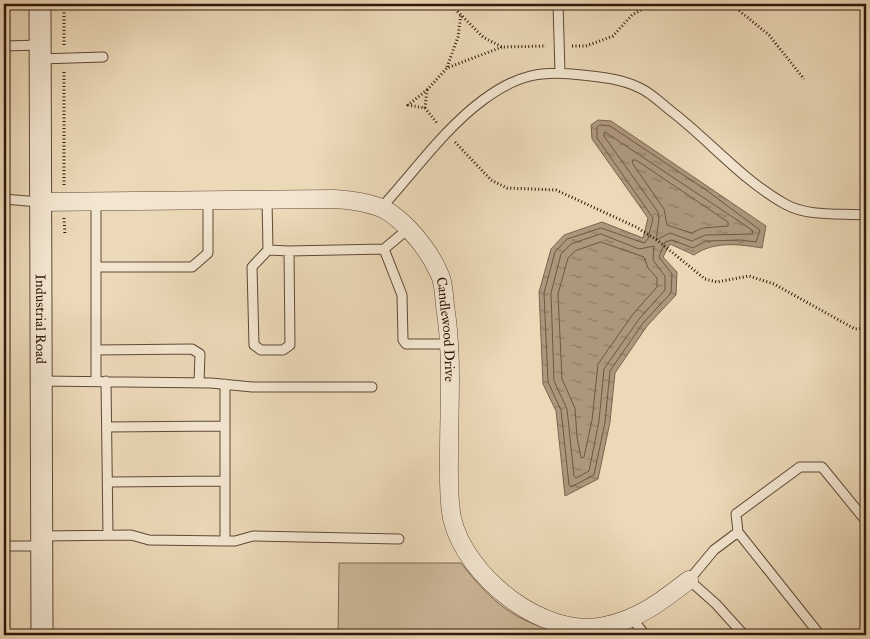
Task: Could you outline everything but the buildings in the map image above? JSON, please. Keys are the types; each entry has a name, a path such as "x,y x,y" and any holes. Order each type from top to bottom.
{"street":[{"name":"Industrial Road","path":"40,4 39,202 42,635"},
{"name":"Candlewood Drive","path":"39,202 335,199 358,201 382,207 420,241 440,274 448,319 449,482 452,519 466,551 506,595 535,615 570,626 603,627 648,611 689,580"}],"lane":[{"path":"558,4 560,72"},
{"path":"4,46 64,58 103,57"},
{"path":"382,207 447,134 482,101 507,85 538,73 560,72 615,79 642,88 691,127 738,170 786,204 808,212 866,215"},
{"path":"4,199 39,202"},
{"path":"96,267 192,267 208,253 208,200"},
{"path":"267,200 268,250 252,267 254,345 261,350 283,350 290,345 289,251"},
{"path":"96,201 96,350 107,427 108,535"},
{"path":"268,250 384,249 408,229"},
{"path":"384,249 402,295 403,340 406,344 449,344"},
{"path":"96,350 192,349 200,354 199,383"},
{"path":"40,381 199,383 252,387 372,387"},
{"path":"225,384 225,541"},
{"path":"107,427 225,426"},
{"path":"820,635 738,532 736,514 800,467 822,467 866,521"},
{"path":"108,482 225,481"},
{"path":"738,532 714,550 689,580 716,604 744,635"},
{"path":"4,546 108,535 131,535 149,540 235,541 253,536 399,539"},
{"path":"631,617 645,635"}],"path":[{"path":"64,4 65,235"},
{"path":"731,4 769,35 804,79"},
{"path":"460,14 458,37 447,68 427,90 408,105 425,108 491,180 507,188 556,190 636,227 675,254 705,279 717,282 749,276 774,284 855,329 866,328"},
{"path":"447,68 502,47"},
{"path":"425,108 427,90"}],"shaded area":[{"path":"339,563 461,563 500,605 524,620 558,630 601,633 602,635 338,635"}],"water":[{"path":"598,120 611,121 766,226 762,248 726,245 710,247 694,255 670,244 663,257 677,272 676,295 647,326 615,373 610,422 598,479 565,496 556,411 543,384 539,292 551,249 564,235 602,222 643,238 648,218 592,139 591,125"}]}
